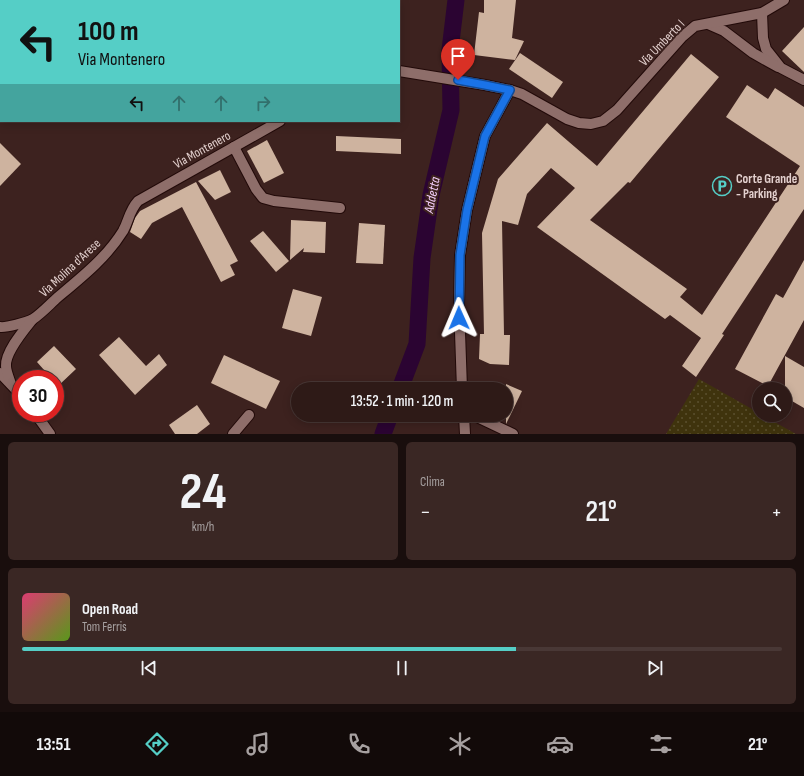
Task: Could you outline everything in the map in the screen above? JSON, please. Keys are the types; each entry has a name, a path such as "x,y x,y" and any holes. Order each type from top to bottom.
{"street":[{"name":"Via Umberto I","path":"510,90 522,94 568,119 579,123 591,124 603,121 617,110 682,37 695,26 762,13 784,0"},
{"path":"762,13 763,38 766,49 781,68"},
{"path":"708,24 724,31 754,53 804,80"},
{"path":"400,71 510,90 485,136 467,210 460,255 459,311 462,382"},
{"name":"Via Montenero","path":"157,190 278,122"},
{"path":"234,147 256,189 263,198 274,201 340,208"},
{"name":"Via Molina d'Arese","path":"0,327 3,328 32,320 90,270 110,250 123,230 132,207 138,201 157,190"},
{"path":"11,384 6,365 8,354 17,339 32,320"},
{"path":"0,372 11,384"},
{"path":"232,434 249,415"},
{"path":"41,422 50,434"},
{"path":"464,422 465,434"},
{"path":"488,422 513,434"}],"shaded area":[{"path":"699,379 752,409 752,422 775,422 796,434 666,434"}],"building":[{"path":"484,0 516,0 512,38 524,41 515,60 474,55 479,12 484,13"},
{"path":"804,27 804,72 782,51"},
{"path":"520,53 563,82 552,98 509,69"},
{"path":"691,54 719,77 630,183 628,182 590,220 687,289 680,297 702,315 800,166 726,117 747,85 768,99 775,88 804,107 804,209 722,334 724,335 696,377 682,366 701,338 670,315 665,319 537,227 575,188 551,168 527,194 518,225 502,221 504,335 510,335 509,365 490,364 479,359 480,334 484,334 482,233 498,179 547,123 597,166"},
{"path":"336,136 401,139 401,154 336,151"},
{"path":"267,140 284,173 264,183 247,151"},
{"path":"0,143 21,164 0,186"},
{"path":"220,170 231,192 215,200 198,181"},
{"path":"196,182 238,261 230,265 235,275 221,282 182,207 152,223 141,239 130,232 135,218 140,211"},
{"path":"291,220 326,222 325,253 303,252 304,248 290,260"},
{"path":"359,223 385,225 383,264 356,263"},
{"path":"263,231 289,261 276,272 250,241"},
{"path":"804,260 804,320 770,382 760,382 735,369 776,294 783,298"},
{"path":"293,289 322,297 311,336 282,328"},
{"path":"119,337 146,366 159,354 167,365 135,395 99,355"},
{"path":"54,346 76,369 64,380 64,370 44,370 37,362"},
{"path":"224,355 280,381 266,409 211,383"},
{"path":"785,356 804,367 804,408 792,401 792,382 785,382"},
{"path":"513,387 522,391 513,410"},
{"path":"197,405 210,424 197,434 175,434 169,425"}],"waterway":[{"name":"Addetta","path":"403,382 417,344 422,258 431,195 451,110 450,50 456,0"},
{"name":"Addetta","path":"383,434 387,422"}],"place":[{"name":"Corte Grande - Parking","path":"722,186"}],"route":[{"path":"458,80 510,90 485,136 467,210 460,255 459,318"}]}
